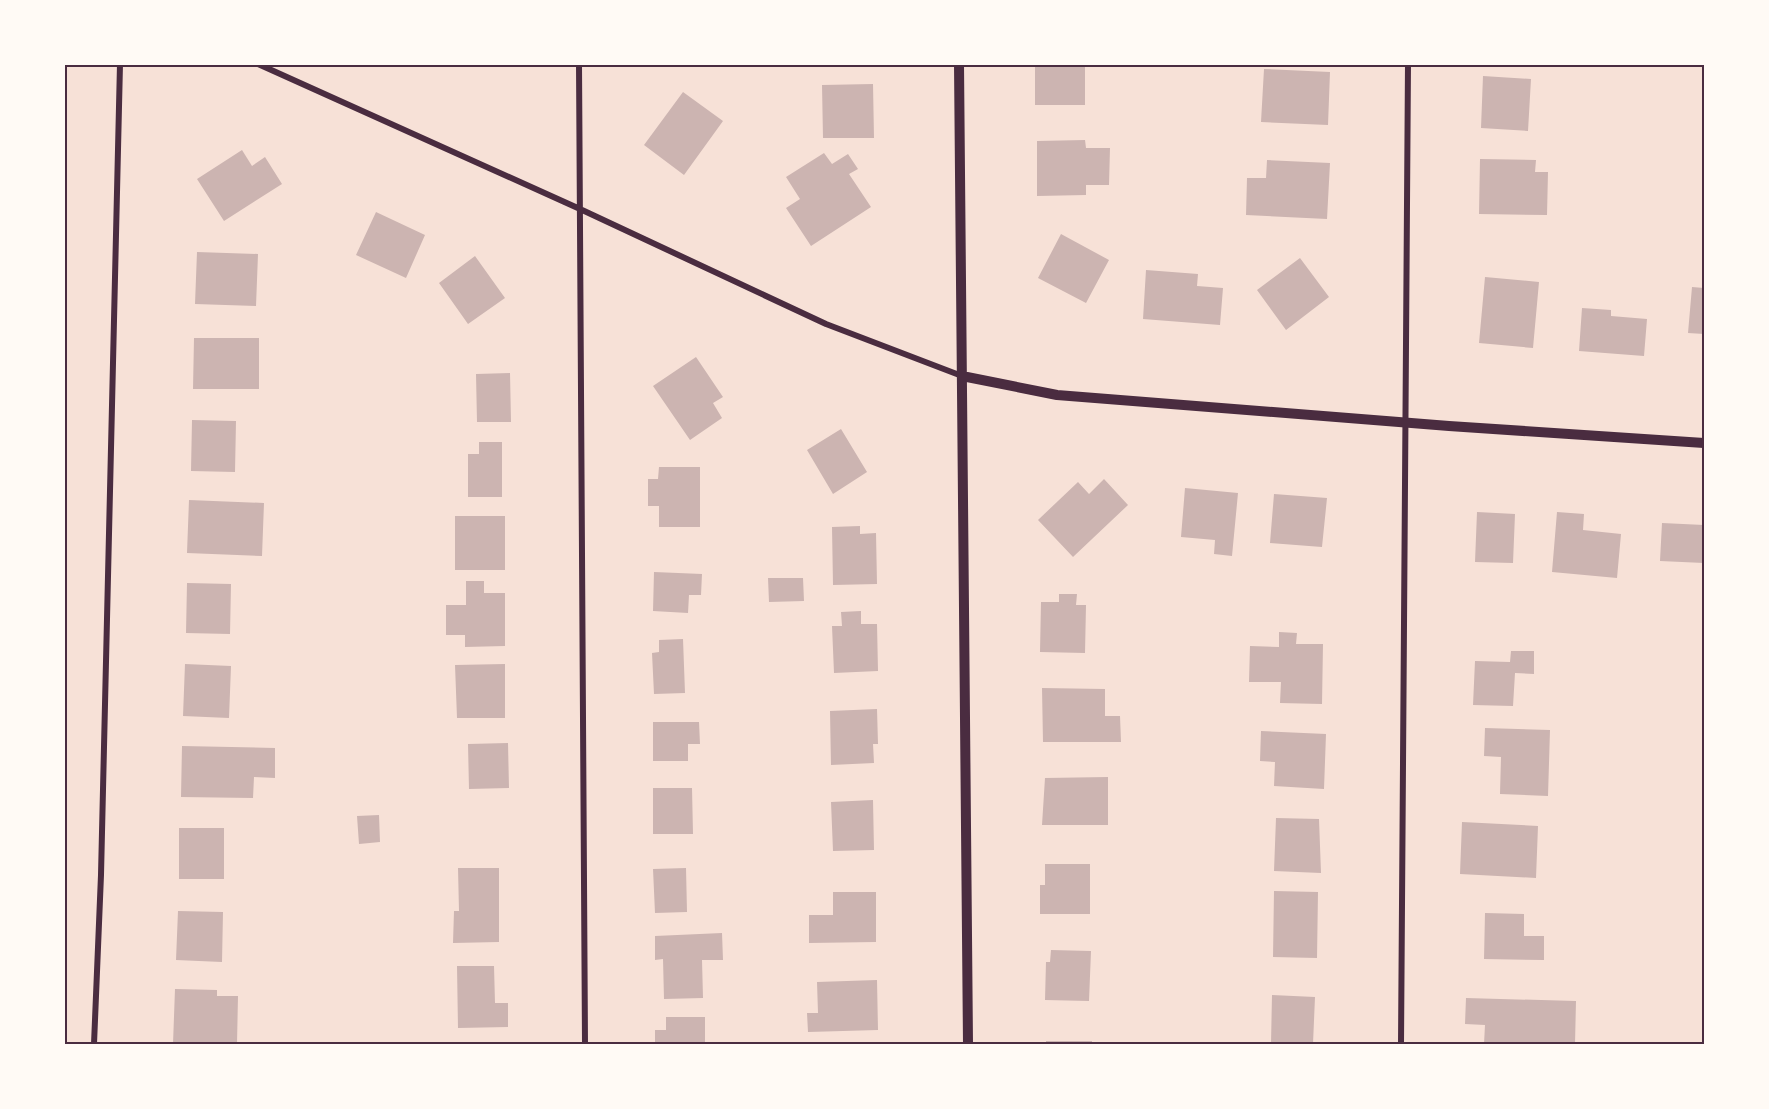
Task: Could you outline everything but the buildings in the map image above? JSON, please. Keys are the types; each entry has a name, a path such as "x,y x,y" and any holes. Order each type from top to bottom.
{"street":[{"path":"94,1044 101,874 120,64"},
{"path":"258,64 580,209 826,324 962,376 1057,395 1704,443"},
{"path":"579,64 585,1044"},
{"path":"958,64 968,1044"},
{"path":"1401,1044 1408,64"}]}
